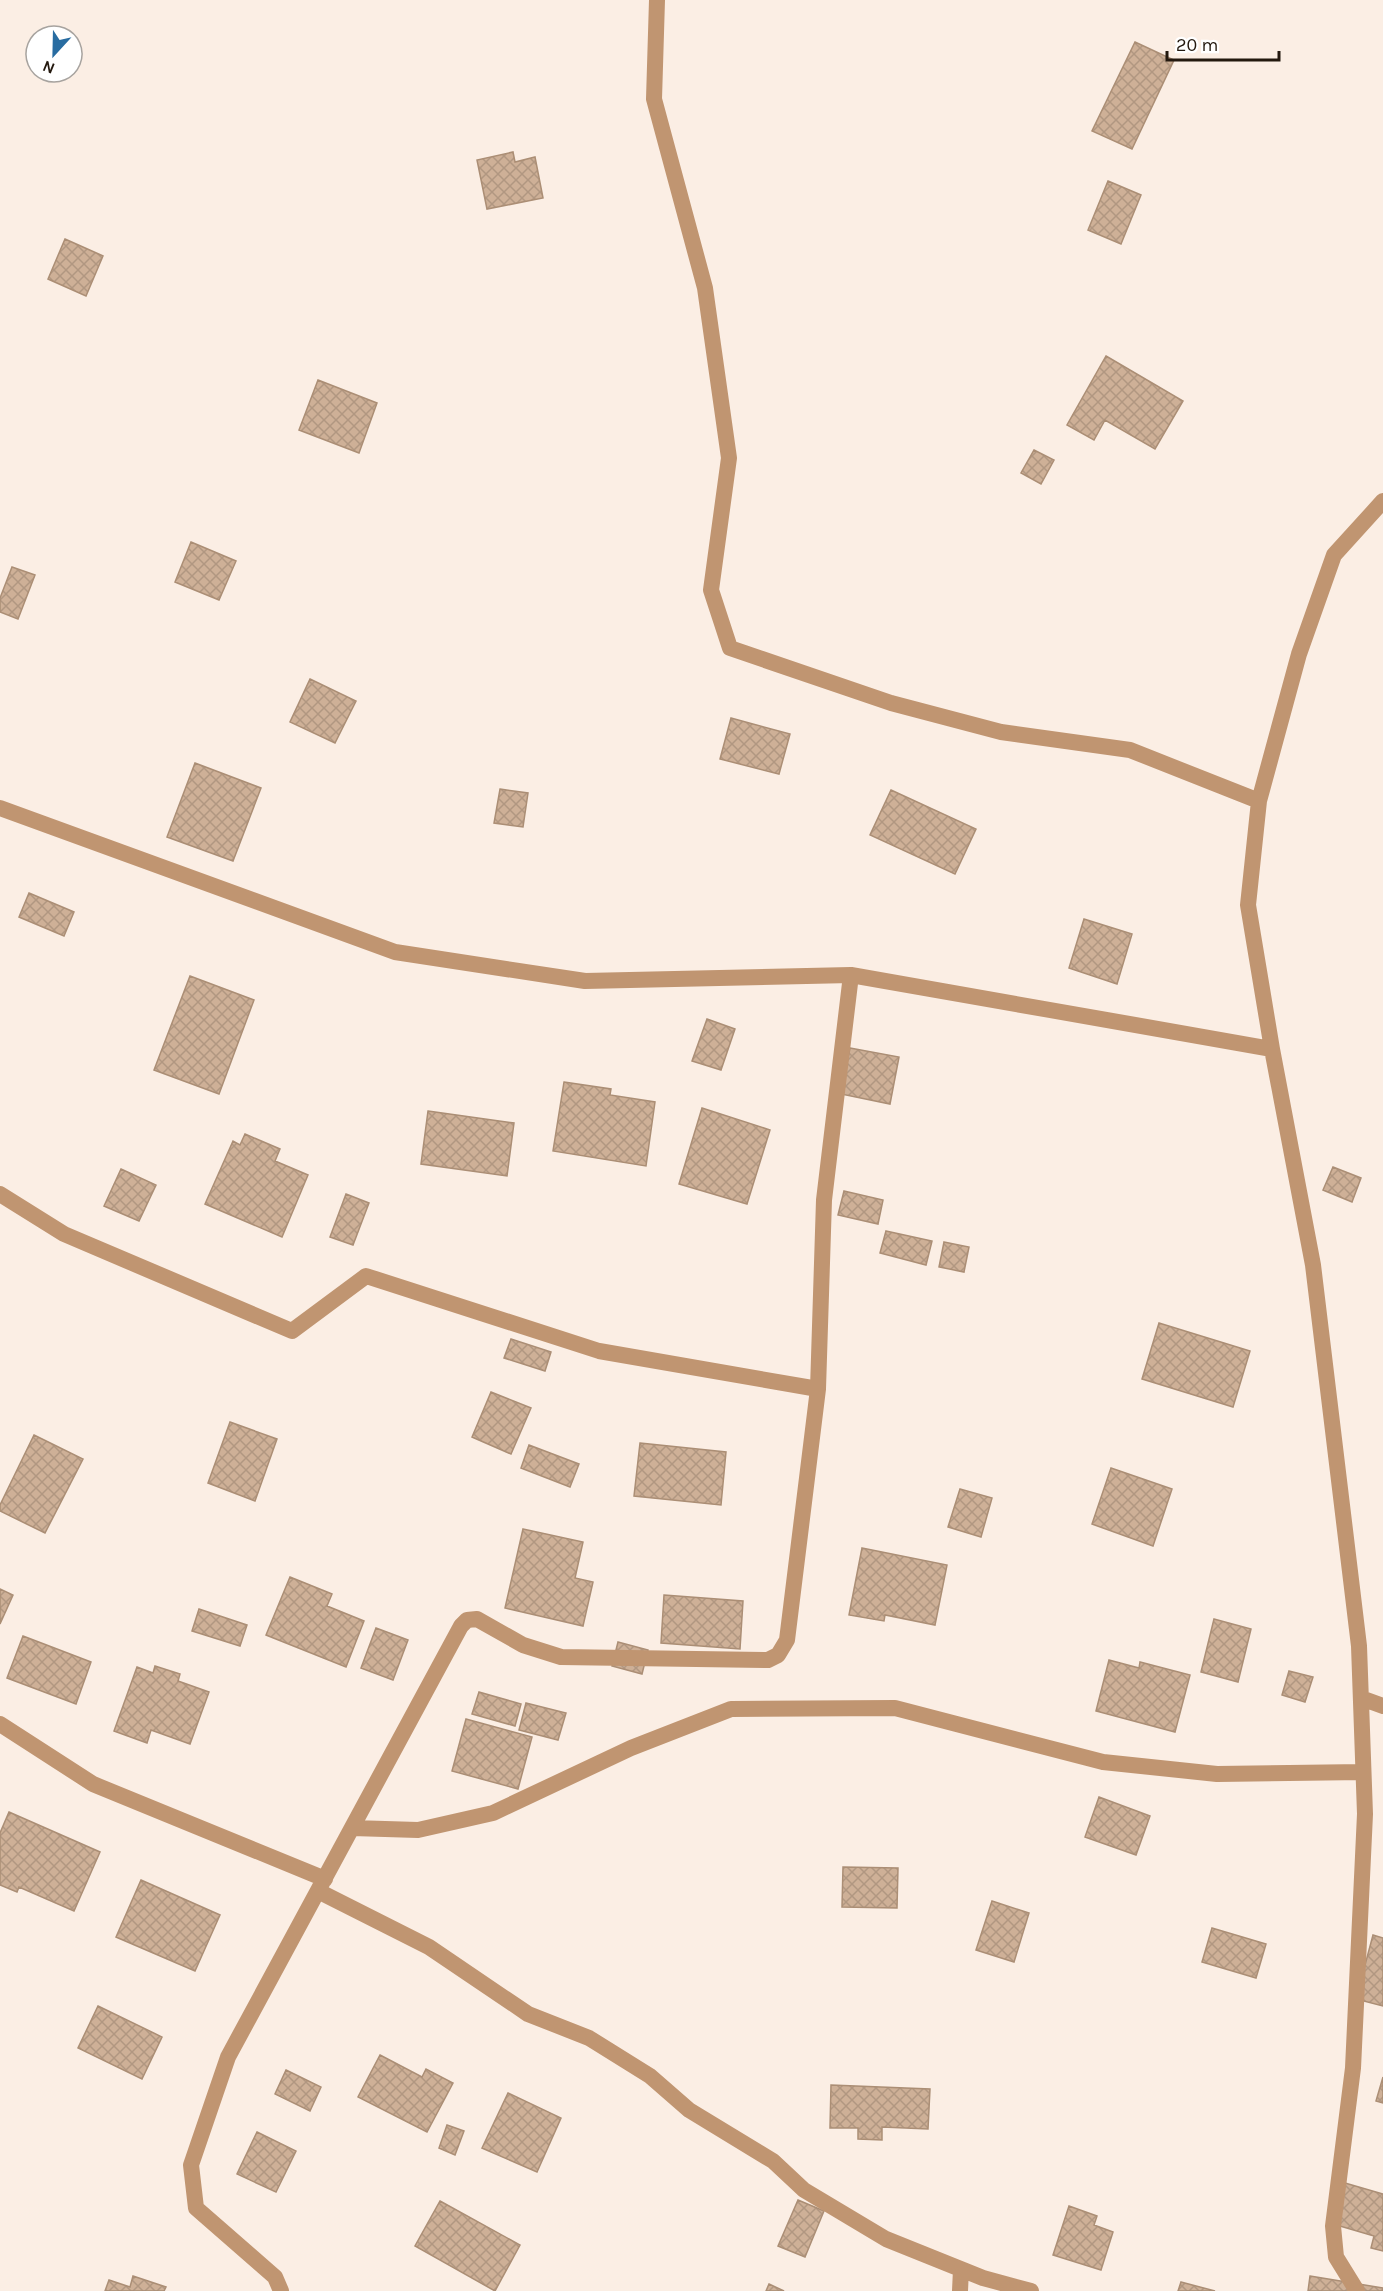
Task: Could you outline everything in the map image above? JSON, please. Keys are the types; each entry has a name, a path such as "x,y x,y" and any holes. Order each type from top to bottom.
{"street":[{"path":"657,0 654,99 705,288 729,459 711,590 730,648 891,703 1001,732 1130,750 1259,801"},
{"path":"1357,2291 1336,2257 1333,2226 1353,2068 1365,1814 1359,1646 1313,1265 1272,1049 1248,905 1259,801 1299,654 1334,555 1383,501"},
{"path":"0,808 395,952 585,981 851,975 1272,1049"},
{"path":"281,2291 274,2277 196,2208 191,2165 228,2057 456,1636 467,1620 477,1619 523,1645 561,1657 768,1660 778,1655 787,1640 818,1389 824,1200 851,975"},
{"path":"0,1194 64,1234 292,1332 366,1276 599,1351 818,1389"},
{"path":"1361,1698 1383,1706"},
{"path":"352,1828 418,1830 493,1813 631,1748 731,1709 895,1708 1103,1762 1217,1774 1363,1772"},
{"path":"0,1724 93,1784 321,1885 429,1947 528,2014 589,2038 640,2070 689,2110 773,2161 804,2190 830,2208 886,2239 961,2269 1031,2291"},
{"path":"960,2291 961,2269"}],"building":[{"path":"1135,42 1174,60 1132,149 1092,131"},
{"path":"513,152 515,162 535,157 543,198 487,209 477,160"},
{"path":"1108,181 1141,195 1121,244 1088,230"},
{"path":"65,239 103,256 86,296 48,279"},
{"path":"1106,356 1183,401 1155,449 1105,420 1094,440 1067,425"},
{"path":"318,380 377,403 359,453 299,430"},
{"path":"1034,450 1054,460 1041,484 1021,473"},
{"path":"191,542 236,561 219,600 175,582"},
{"path":"12,567 35,575 18,619 0,612 0,598"},
{"path":"310,679 356,701 335,743 290,722"},
{"path":"731,718 790,734 779,774 720,759"},
{"path":"195,763 261,788 233,861 167,837"},
{"path":"500,789 528,793 523,827 494,823"},
{"path":"891,790 976,829 955,874 870,835"},
{"path":"29,893 74,912 64,936 19,917"},
{"path":"1084,919 1132,934 1117,984 1069,968"},
{"path":"190,976 254,1000 219,1094 154,1070"},
{"path":"707,1019 735,1029 721,1070 692,1061"},
{"path":"850,1048 899,1057 890,1104 841,1094"},
{"path":"564,1082 611,1089 610,1095 655,1102 646,1166 553,1151"},
{"path":"702,1108 770,1130 747,1204 679,1184"},
{"path":"428,1111 514,1123 507,1176 421,1164"},
{"path":"245,1134 280,1149 275,1161 308,1175 282,1237 205,1204 233,1141 240,1145"},
{"path":"1333,1167 1361,1178 1352,1202 1323,1190"},
{"path":"121,1169 156,1185 139,1221 104,1206"},
{"path":"844,1191 883,1200 878,1224 838,1215"},
{"path":"346,1194 369,1203 353,1245 330,1237"},
{"path":"886,1231 932,1241 926,1265 880,1253"},
{"path":"944,1242 969,1247 964,1272 939,1267"},
{"path":"1159,1323 1250,1351 1233,1407 1142,1379"},
{"path":"511,1339 551,1352 545,1371 504,1358"},
{"path":"491,1392 531,1408 511,1454 472,1437"},
{"path":"230,1422 277,1439 255,1501 208,1483"},
{"path":"34,1435 83,1459 45,1533 0,1511 0,1505"},
{"path":"640,1443 726,1452 721,1505 634,1496"},
{"path":"529,1445 579,1464 570,1487 521,1468"},
{"path":"1111,1468 1172,1489 1153,1546 1092,1524"},
{"path":"960,1489 992,1498 981,1537 948,1527"},
{"path":"523,1529 583,1542 575,1578 593,1582 583,1626 505,1608"},
{"path":"862,1548 947,1565 935,1625 885,1615 884,1621 849,1615"},
{"path":"290,1577 332,1594 327,1606 364,1621 346,1667 266,1635"},
{"path":"0,1589 13,1595 0,1624"},
{"path":"664,1595 743,1601 740,1649 661,1643"},
{"path":"199,1609 247,1625 240,1646 192,1631"},
{"path":"1214,1619 1251,1629 1238,1682 1201,1672"},
{"path":"376,1628 408,1640 393,1680 361,1668"},
{"path":"23,1636 91,1662 76,1704 7,1678"},
{"path":"618,1642 648,1650 642,1674 612,1666"},
{"path":"1109,1660 1139,1668 1140,1662 1190,1675 1175,1732 1096,1711"},
{"path":"155,1666 180,1674 178,1681 209,1692 190,1744 151,1730 147,1743 114,1731 137,1667 153,1673"},
{"path":"1289,1671 1313,1677 1305,1702 1282,1695"},
{"path":"479,1692 521,1704 515,1726 472,1714"},
{"path":"526,1703 566,1713 558,1740 519,1730"},
{"path":"466,1719 532,1737 518,1789 452,1771"},
{"path":"1099,1797 1150,1816 1136,1855 1085,1837"},
{"path":"9,1812 100,1852 74,1911 19,1887 17,1892 0,1885 0,1833"},
{"path":"843,1867 898,1868 897,1908 842,1907"},
{"path":"141,1880 220,1915 195,1971 116,1937"},
{"path":"992,1901 1029,1913 1014,1962 976,1950"},
{"path":"1212,1928 1266,1944 1256,1978 1202,1962"},
{"path":"1373,1935 1383,1938 1383,2006 1356,1999"},
{"path":"98,2006 162,2037 142,2079 78,2048"},
{"path":"380,2055 422,2077 426,2069 453,2083 427,2132 358,2097"},
{"path":"286,2070 321,2087 310,2111 275,2094"},
{"path":"1383,2077 1383,2103 1376,2101"},
{"path":"831,2085 930,2089 928,2129 882,2127 882,2140 858,2139 858,2128 830,2128"},
{"path":"508,2093 561,2118 537,2172 482,2148"},
{"path":"447,2125 464,2131 455,2155 439,2148"},
{"path":"257,2132 296,2151 276,2192 237,2174"},
{"path":"1345,2183 1383,2194 1383,2251 1371,2248 1374,2236 1333,2224"},
{"path":"798,2200 824,2211 805,2257 778,2246"},
{"path":"440,2201 520,2245 495,2291 415,2246"},
{"path":"1069,2206 1097,2216 1094,2225 1113,2232 1101,2270 1053,2255"},
{"path":"133,2276 166,2287 164,2291 105,2291 109,2280 130,2287"},
{"path":"1310,2276 1383,2288 1383,2291 1308,2291"},
{"path":"1181,2282 1215,2291 1178,2291"},
{"path":"769,2284 784,2291 766,2291"}]}
